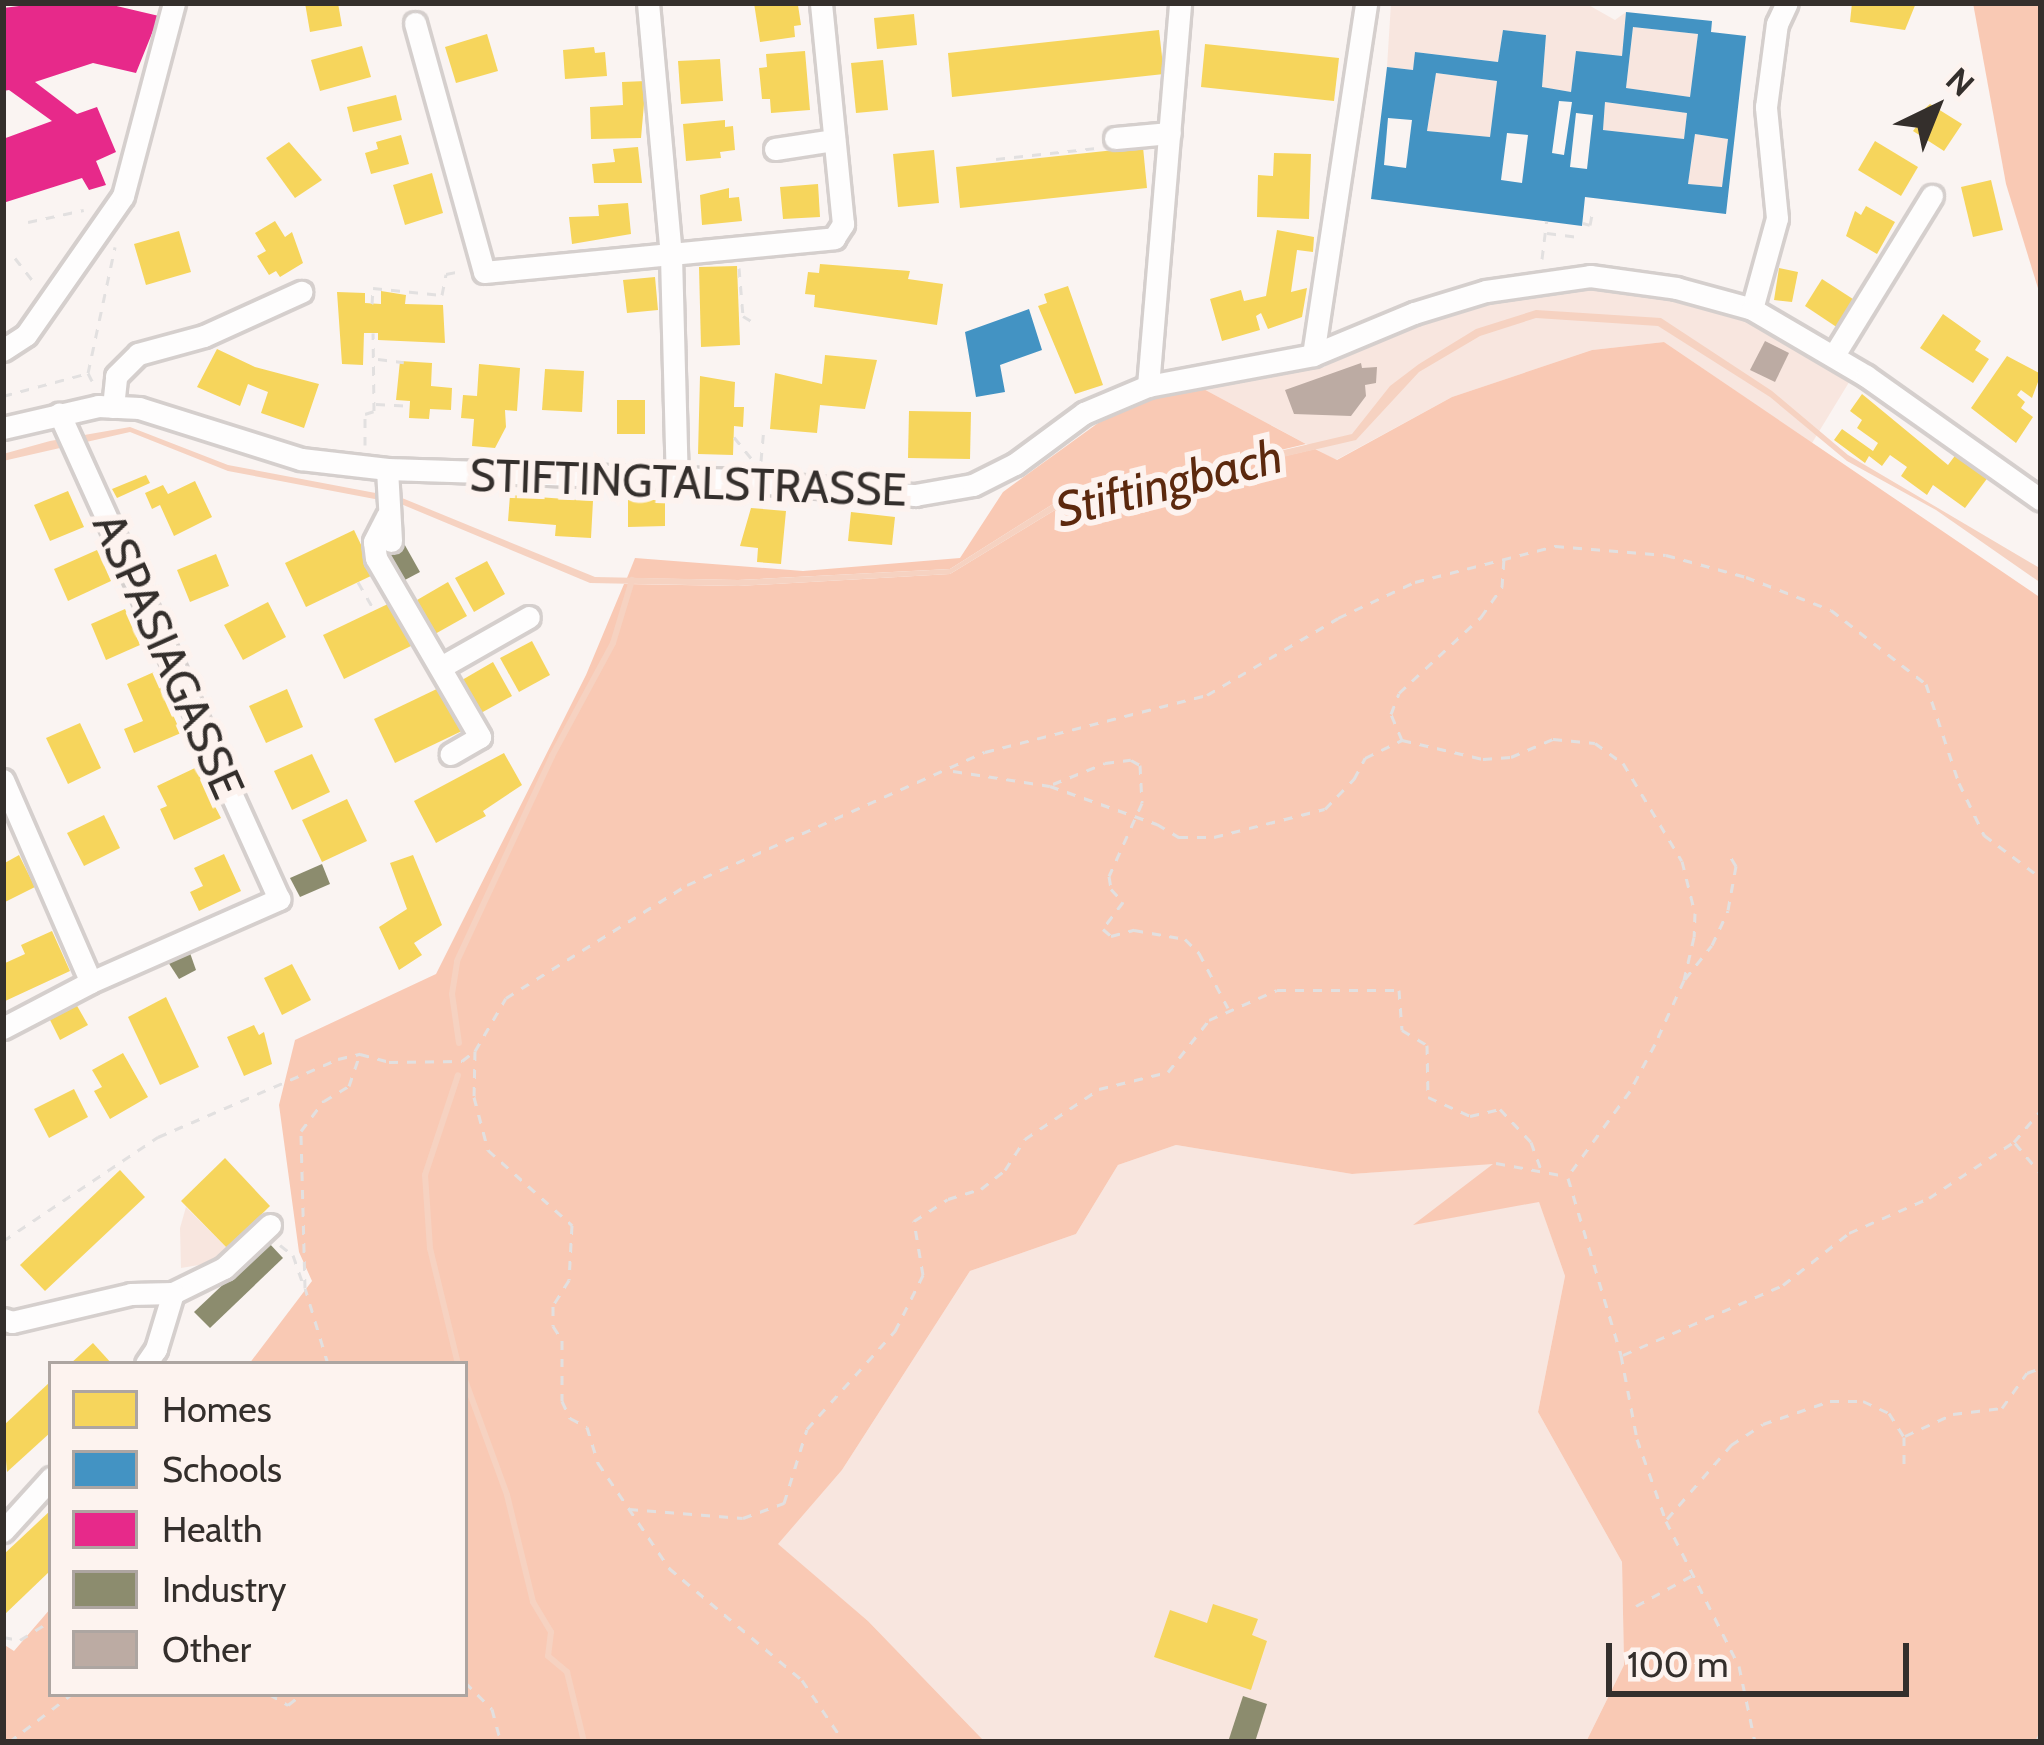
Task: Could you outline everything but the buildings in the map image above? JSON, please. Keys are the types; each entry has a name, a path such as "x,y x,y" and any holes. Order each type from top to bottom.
{"street":[{"path":"3,350 26,335 123,196 174,3"},
{"path":"648,3 671,256 677,478"},
{"path":"415,23 484,272 838,235 843,224 821,3"},
{"path":"1148,386 1180,3"},
{"path":"1313,355 1311,341 1366,3"},
{"path":"1753,309 1777,218 1766,107 1777,24 1787,3"},
{"path":"1107,143 1170,133"},
{"path":"775,148 834,140"},
{"path":"1834,356 1932,196"},
{"name":"STIFTINGTALSTRASSE","path":"3,428 61,419 105,398 301,459 387,476 677,478 915,495 973,485 1015,464 1084,413 1148,386 1313,355 1414,313 1486,291 1591,276 1676,288 1753,309 1834,356 2041,500"},
{"path":"105,398 116,376 138,354 204,336 301,292"},
{"name":"ASPASIAGASSE","path":"61,419 279,899 91,982"},
{"path":"387,476 391,541"},
{"path":"386,516 374,542 376,558 479,737 451,754"},
{"path":"441,667 529,617"},
{"path":"3,780 91,982 3,1028"},
{"path":"3,1319 12,1322 131,1294 173,1292 224,1268 269,1226"},
{"path":"148,1361 173,1292"},
{"path":"3,1531 48,1481"}],"path":[{"path":"996,159 1107,143"},
{"path":"28,222 90,209"},
{"path":"1582,223 1590,225 1593,210"},
{"path":"1542,261 1547,221"},
{"path":"99,231 116,242 88,373 105,398"},
{"path":"1545,233 1581,237"},
{"path":"735,249 743,316 753,322"},
{"path":"16,258 31,275 40,313"},
{"path":"373,304 373,288 442,296 446,274 454,270 474,275"},
{"path":"366,457 365,414 374,404 374,333"},
{"path":"376,359 404,362"},
{"path":"3,396 88,373"},
{"path":"374,404 410,406"},
{"path":"734,437 755,466 761,462 764,429"},
{"path":"3,1241 158,1137 360,1054 389,1062 462,1061 475,1051 506,998 687,886 1035,735 1207,695 1415,582 1555,546 1666,555 1746,577 1831,610 1926,684 1959,783 1984,835 2041,878"},
{"path":"1402,740 1390,714 1399,693 1481,617 1502,587 1504,556"},
{"path":"358,582 374,610"},
{"path":"951,770 1050,786 1179,837 1214,838 1325,809 1346,790 1365,758 1402,740 1483,759 1511,757 1553,739 1595,743 1623,763 1682,861 1695,913 1684,980"},
{"path":"1050,786 1106,763 1131,760 1143,773 1138,819 1109,876 1111,889 1123,902 1102,929 1111,935 1134,930 1185,939 1199,952 1228,1009"},
{"path":"1568,1176 1630,1091 1684,980 1712,945 1728,910 1736,866 1730,856"},
{"path":"629,1509 743,1518 784,1503 807,1429 895,1331 923,1275 914,1222 948,1198 981,1189 1005,1169 1025,1139 1099,1089 1168,1072 1209,1019 1277,990 1399,990 1402,1030 1427,1045 1428,1097 1470,1116 1500,1109 1531,1142 1542,1172"},
{"path":"475,1051 474,1097 488,1150 572,1226 569,1280 554,1306 553,1326 562,1340 562,1401 570,1418 587,1427 598,1463 669,1568 802,1680 844,1742"},
{"path":"304,1288 301,1131 324,1101 349,1086 360,1054"},
{"path":"1621,1355 1688,1322 1783,1285 1849,1233 1929,1198 2014,1142 2041,1110"},
{"path":"2014,1142 2041,1174"},
{"path":"1496,1163 1568,1176"},
{"path":"1568,1176 1621,1355 1637,1439 1690,1576 1714,1610 1738,1666 1755,1742"},
{"path":"269,1226 293,1255 327,1361"},
{"path":"1904,1437 1953,1414 2002,1408 2027,1373 2041,1368"},
{"path":"1666,1521 1731,1445 1799,1409 1863,1401 1889,1414 1904,1437 1904,1465"},
{"path":"1636,1606 1690,1576"},
{"path":"3,1636 20,1640 48,1623"},
{"path":"468,1685 492,1709 502,1742"},
{"path":"9,1742 69,1697"},
{"path":"2036,1742 2041,1732"}],"shaded area":[{"path":"1391,3 1585,3 1615,20 1626,12 1622,56 1576,52 1571,92 1542,87 1546,35 1503,30 1498,62 1416,52 1413,70 1387,67"},
{"path":"1973,3 2041,3 2041,298 2006,184"},
{"path":"1633,27 1698,34 1690,97 1626,88"},
{"path":"1436,73 1497,81 1490,137 1427,131"},
{"path":"1605,102 1687,113 1684,139 1603,130"},
{"path":"1695,134 1728,139 1722,187 1688,184"},
{"path":"1590,276 1763,316 1765,333 1851,379 1812,443 1664,342 1592,350 1452,397 1336,460 1198,386 1325,367 1328,347 1414,313"},
{"path":"1664,342 2041,598 2041,1742 1586,1742 1624,1665 1622,1562 1538,1412 1565,1276 1539,1202 1413,1225 1493,1164 1352,1174 1176,1145 1118,1165 1076,1234 970,1271 842,1470 778,1544 868,1621 985,1742 3,1742 3,1644 14,1651 48,1611 48,1697 468,1697 468,1361 251,1361 312,1281 299,1252 279,1105 295,1040 436,974 586,675 624,584 738,586 950,574 1055,510 1315,449 1337,460 1452,397 1592,350"},
{"path":"1198,386 1306,444 1053,504 950,569 738,580 627,578 635,558 803,571 960,558 1003,492 1116,410"},
{"path":"1176,1145 1352,1174 1496,1163 1416,1224 1539,1201 1565,1276 1538,1412 1622,1562 1624,1665 1586,1742 985,1742 868,1621 777,1544 842,1470 970,1271 1076,1234 1118,1165"},
{"path":"186,1207 227,1248 211,1263 181,1268 180,1228"}],"water":[{"name":"Stiftingbach","path":"1536,310 1661,318 1772,391 1848,455 2038,567 2041,583 1936,510 1847,461 1770,397 1658,326 1536,318 1480,336 1419,372 1356,440 1055,510 950,574 738,586 590,583 401,504 228,471 130,432 3,461 3,454 50,441 130,427 228,465 402,498 595,577 738,580 950,569 1053,504 1352,434 1390,386 1419,364 1476,329"}],"waterway":[{"path":"459,1043 452,994 457,961 552,756 613,643 632,580"},
{"path":"457,1361 430,1248 425,1175 458,1075"},
{"path":"468,1388 507,1495 533,1602 551,1632 548,1656 567,1672 584,1742"}]}
